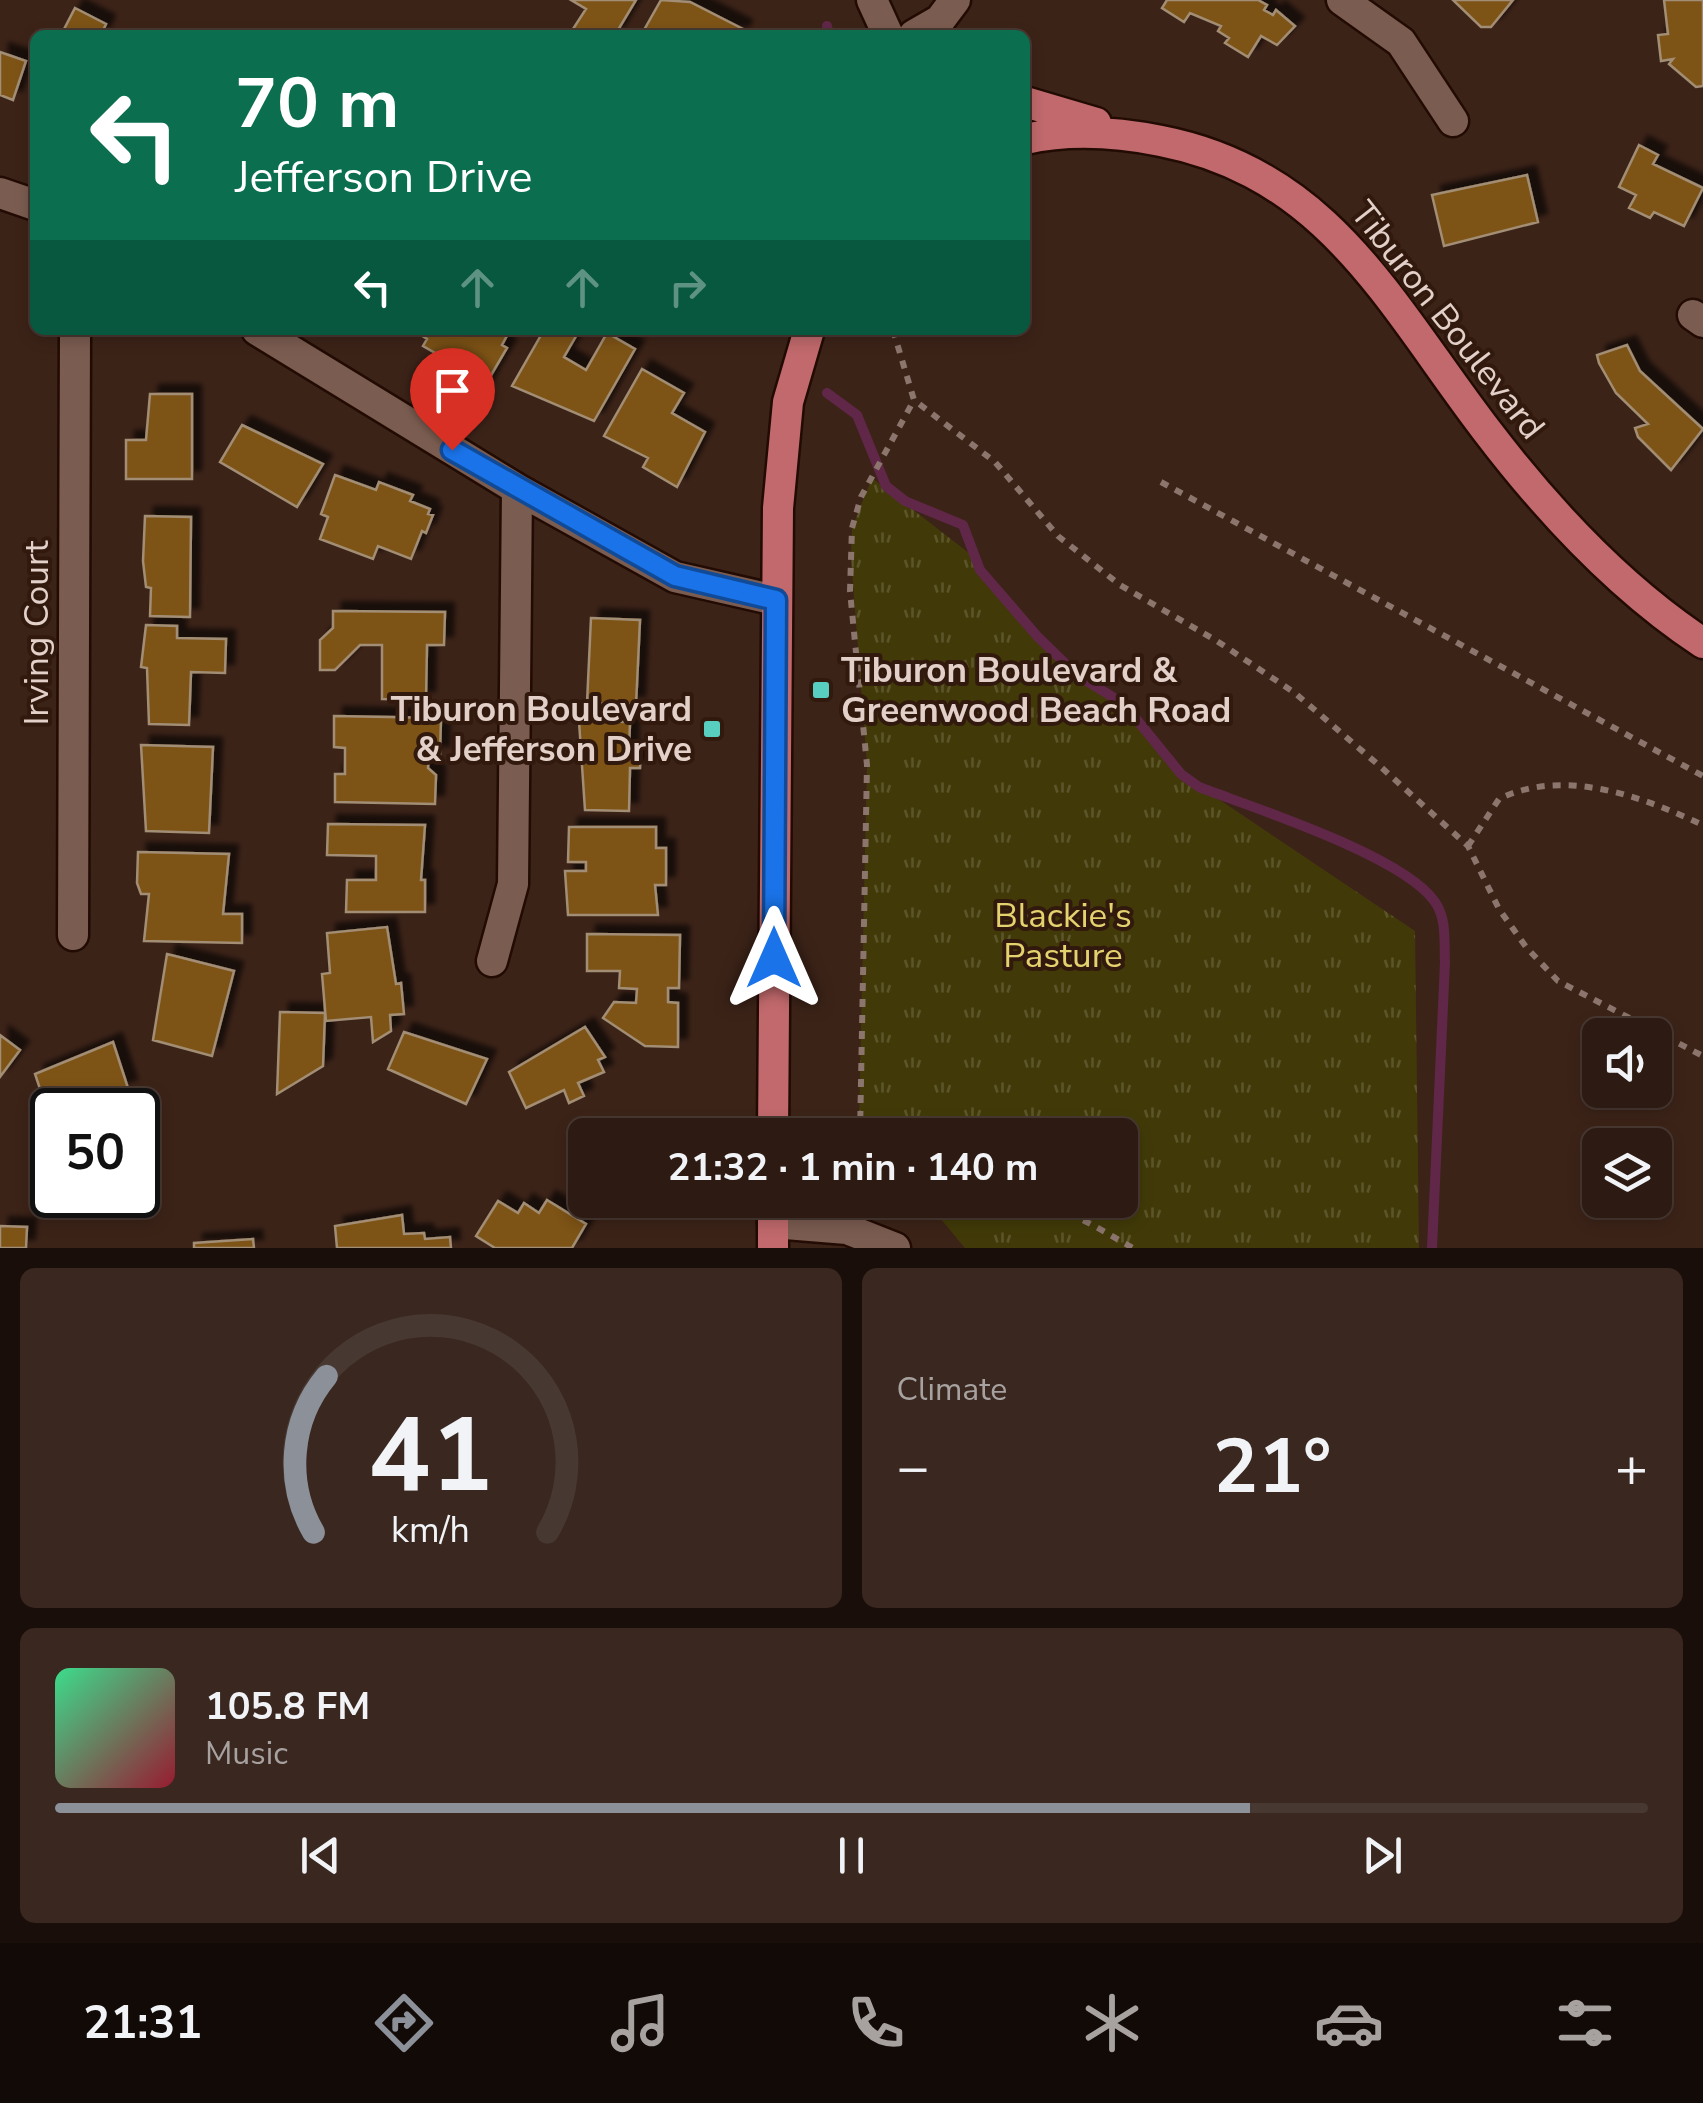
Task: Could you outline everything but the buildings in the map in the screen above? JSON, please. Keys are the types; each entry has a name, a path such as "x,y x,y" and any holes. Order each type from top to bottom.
{"main road":[{"path":"1030,103 1142,137"},
{"name":"Tiburon Boulevard","path":"1030,138 1063,133 1142,137 1233,162 1315,212 1367,266 1486,430 1557,515 1632,589 1703,644"},
{"path":"774,1118 776,600 784,432 808,335"}],"street":[{"path":"872,0 886,30"},
{"path":"923,30 940,20 955,0"},
{"path":"1342,0 1402,42 1453,122"},
{"path":"0,193 30,203"},
{"name":"Irving Court","path":"73,935 74,335"},
{"path":"265,335 516,490 675,576 776,600"},
{"path":"492,961 513,884 516,490"},
{"path":"773,1224 847,1229 894,1248"}],"path":[{"path":"894,335 914,400 995,462 1058,536 1120,586 1217,641 1295,693 1468,846 1500,909 1526,947 1558,981 1703,1056"},
{"path":"860,1118 866,765 850,574 852,528 862,497 914,400"},
{"path":"1161,482 1703,776"},
{"path":"1468,846 1499,799 1528,789 1564,786 1600,790 1671,810 1703,825"},
{"path":"1076,1218 1133,1248"}],"green space":[{"name":"Blackie's Pasture","path":"872,478 974,557 980,570 1077,675 1124,704 1181,774 1415,931 1419,1248 965,1248 940,1218 1138,1218 1138,1118 859,1118 867,765 852,528"}],"waterway":[{"path":"827,26 828,30"},
{"path":"827,393 857,415 886,486 905,501 963,525 980,570 1037,636 1077,675 1124,704 1181,774 1199,787 1361,851 1418,885 1435,902 1443,923 1445,962 1432,1248"}],"place":[{"name":"Tiburon Boulevard & Greenwood Beach Road","path":"821,690"},
{"name":"Tiburon Boulevard & Jefferson Drive","path":"712,729"}],"route":[{"path":"452,450 516,490 675,576 776,600 774,958"}]}
